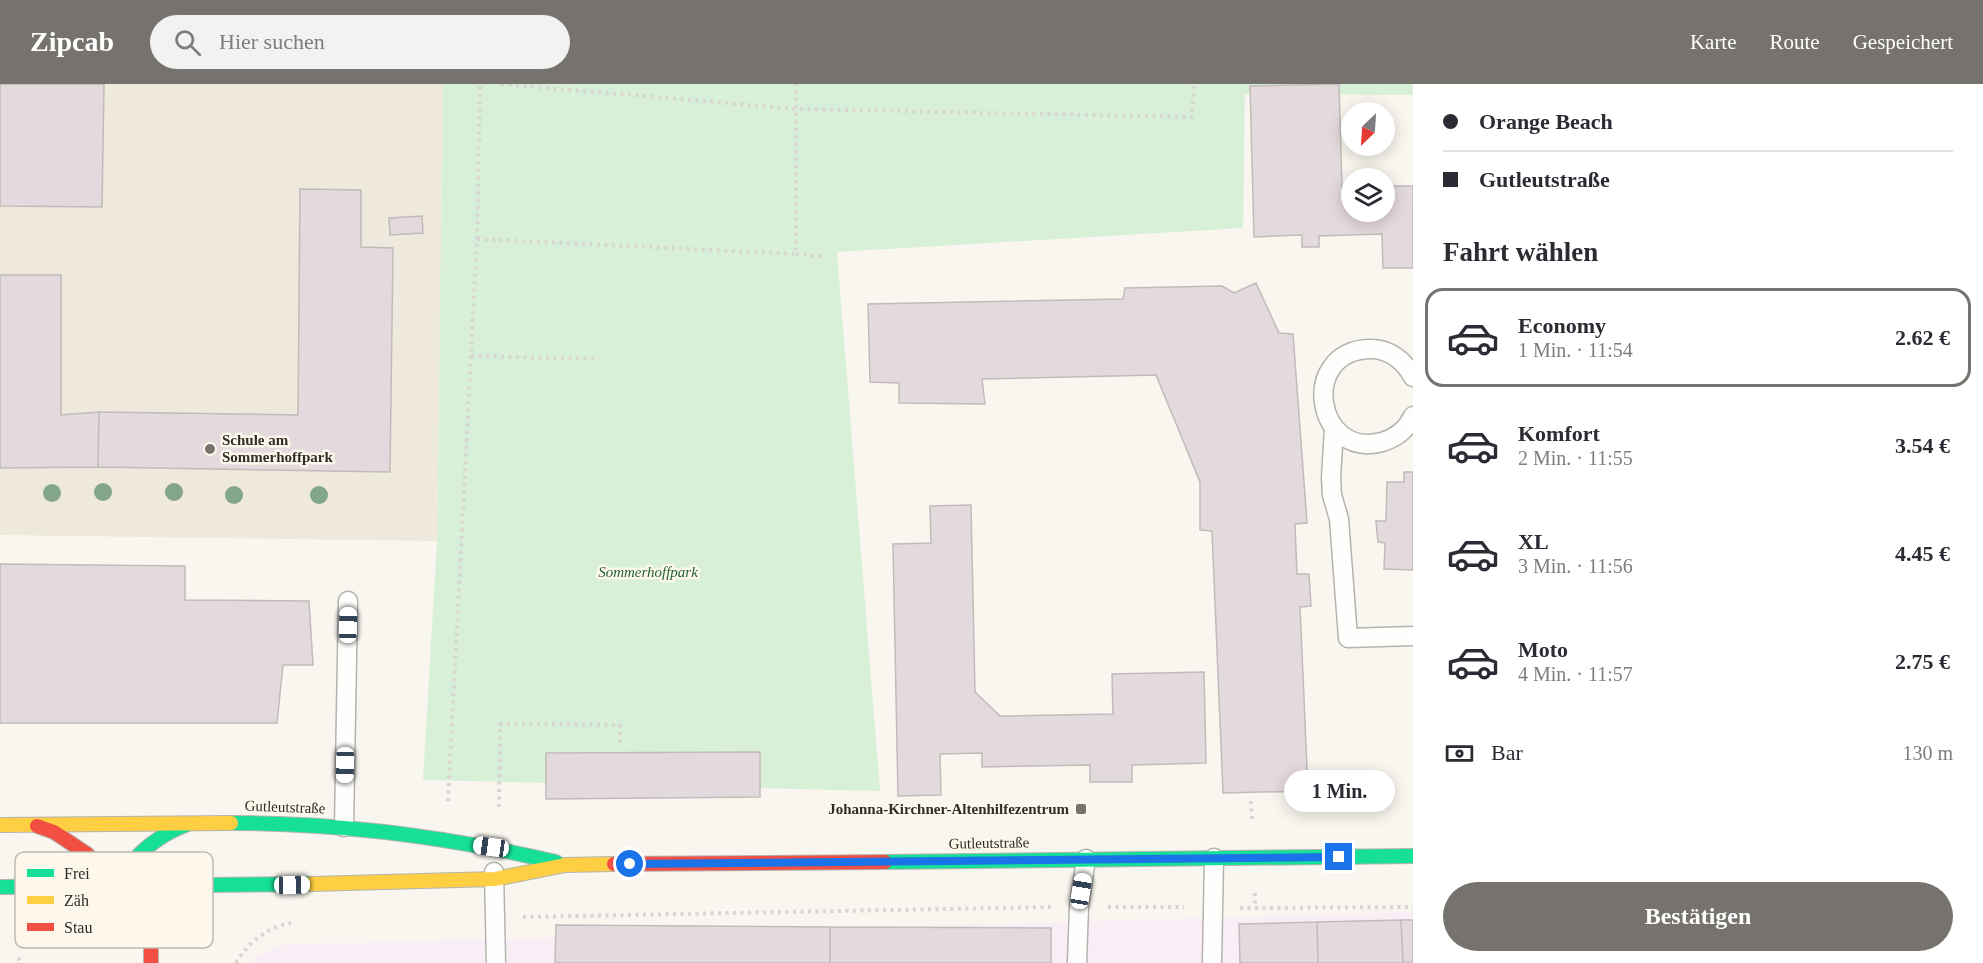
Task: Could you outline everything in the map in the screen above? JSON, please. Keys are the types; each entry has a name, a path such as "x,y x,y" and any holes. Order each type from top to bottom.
{"main road":[{"path":"141,852 162,834 195,822"},
{"name":"Gutleutstraße","path":"0,825 28,823 297,823 491,847 565,865"},
{"path":"28,823 54,832 84,852"},
{"path":"352,828 371,837 373,848"},
{"name":"Gutleutstraße","path":"213,886 495,879 565,865 1413,856"},
{"path":"328,884 357,873 363,868"},
{"name":"Gutleutstraße","path":"0,887 15,887"},
{"path":"92,948 93,952"}],"lane":[{"path":"1410,365 1383,351 1359,350 1344,356 1332,367 1324,381 1322,398 1326,414 1334,428 1346,438 1360,443 1376,444 1390,439 1403,431 1413,416"},
{"path":"1334,428 1332,495 1339,519 1348,638 1413,636"},
{"path":"348,601 352,828"},
{"path":"491,847 495,879 496,963"},
{"path":"1212,963 1215,908 1214,858"},
{"path":"1077,963 1079,907 1086,859"}],"path":[{"path":"448,801 477,239 480,84"},
{"path":"501,84 798,109 1192,117 1194,84"},
{"path":"796,84 798,109 796,254"},
{"path":"477,239 826,256"},
{"path":"471,356 599,359"},
{"path":"499,807 500,724 620,725 620,747"},
{"path":"496,917 1079,907 1413,907"},
{"path":"236,963 256,938 280,925 300,921"},
{"path":"18,958 22,963"}],"shaded area":[{"path":"0,84 443,84 437,541 0,535"},
{"path":"1413,912 1413,963 252,963 257,956 282,945"}],"green space":[{"name":"Sommerhoffpark","path":"443,84 1413,84 1413,95 1245,94 1243,228 837,252 880,791 423,780 437,541"}],"building":[{"path":"0,84 104,84 102,207 0,206"},
{"path":"1339,84 1341,222 1395,222 1395,186 1413,186 1413,268 1383,268 1382,234 1319,236 1319,247 1302,247 1302,235 1254,237 1250,86"},
{"path":"300,189 361,190 361,247 393,248 390,472 98,467 99,412 298,415"},
{"path":"422,216 423,233 390,235 389,218"},
{"path":"0,275 61,275 61,415 99,412 98,467 0,468"},
{"path":"1256,283 1279,333 1293,334 1307,523 1295,524 1297,574 1309,574 1311,606 1300,607 1308,791 1223,793 1212,531 1200,530 1200,482 1156,375 982,379 985,404 899,403 899,383 870,382 868,304 1123,299 1125,288 1222,286 1234,293"},
{"path":"1404,472 1413,472 1413,570 1384,569 1385,543 1378,542 1376,521 1386,521 1387,482 1404,482"},
{"path":"971,505 975,692 1000,716 1113,714 1112,674 1204,672 1206,763 1132,765 1132,782 1090,782 1090,765 982,767 982,753 940,754 941,795 898,796 893,544 931,543 930,506"},
{"path":"0,564 185,566 185,600 309,601 313,665 283,665 277,723 0,723"},
{"path":"760,752 760,797 546,799 546,753"},
{"path":"1401,920 1413,920 1413,962 1403,962"},
{"path":"1401,920 1403,963 1318,963 1317,922"},
{"path":"1317,922 1318,963 1240,963 1239,924"},
{"path":"556,925 830,927 830,963 555,963"},
{"path":"830,927 1051,928 1051,963 830,963"}],"traffic: fast":[{"path":"231,823 313,826 395,833 476,845 556,862"},
{"path":"142,852 169,832 188,824"},
{"path":"885,862 1413,856"},
{"path":"213,885 311,884"},
{"path":"0,887 15,887"}],"traffic: slow":[{"path":"0,825 231,823"},
{"path":"311,884 495,879 565,865 614,864"}],"traffic: jam":[{"path":"37,826 54,832 84,852"},
{"path":"614,864 885,862"},
{"path":"151,948 151,963"}],"place":[{"name":"Schule am Sommerhoffpark","path":"210,449"},
{"name":"Johanna-Kirchner-Altenhilfezentrum","path":"1081,809"}],"route":[{"path":"630,864 1339,857"}]}
